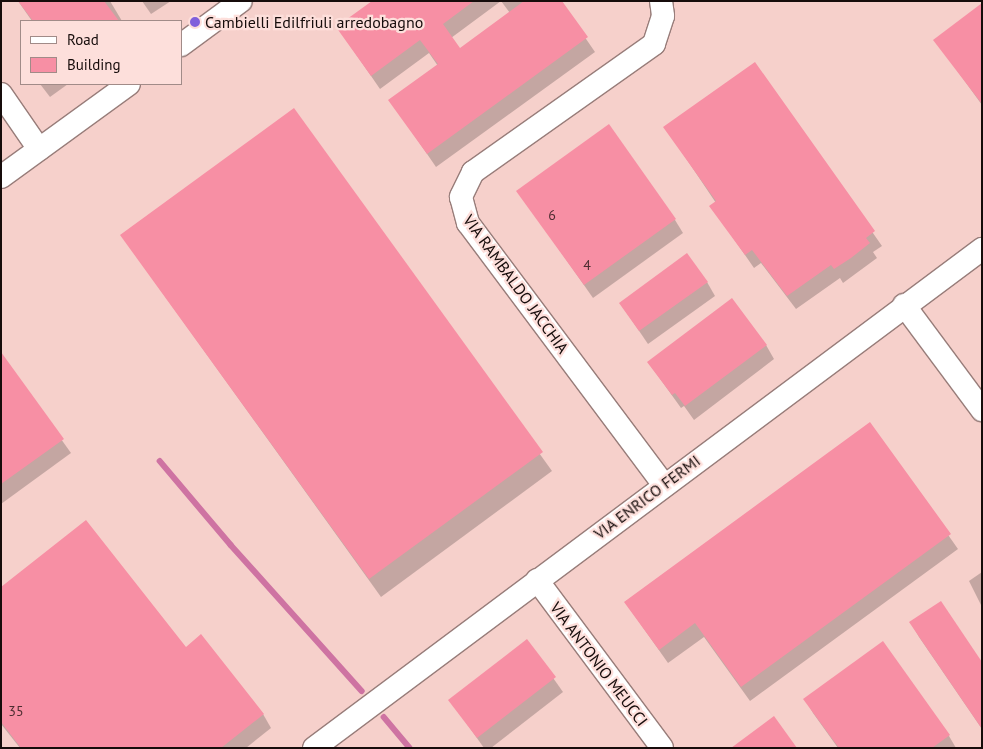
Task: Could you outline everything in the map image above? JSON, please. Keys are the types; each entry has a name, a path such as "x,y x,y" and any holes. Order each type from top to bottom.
{"street":[{"path":"182,44 241,1"},
{"name":"VIA RAMBALDO JACCHIA","path":"661,1 661,31 654,44 643,55 473,172 462,197 468,223 664,485"},
{"path":"1,177 128,85"},
{"path":"1,94 39,149"},
{"name":"VIA ENRICO FERMI","path":"314,748 904,305 982,249"},
{"path":"904,305 982,410"},
{"name":"VIA ANTONIO MEUCCI","path":"537,580 662,748"}],"shaded area":[{"path":"1,1 982,1 982,748 1,748"}],"building":[{"path":"18,1 104,1 118,20 32,20"},
{"path":"372,1 474,1 443,24 460,48 524,1 562,1 588,37 427,154 388,100 438,64 420,40 371,76 336,27"},
{"path":"982,3 982,104 933,40"},
{"path":"755,62 875,231 866,238 870,243 851,258 834,269 831,265 787,296 752,250 745,255 709,206 716,201 663,127"},
{"path":"294,108 543,452 369,579 120,235"},
{"path":"609,124 676,219 584,285 516,191"},
{"path":"687,253 708,282 639,331 619,303"},
{"path":"732,298 767,345 685,406 675,393 672,395 647,362"},
{"path":"1,352 64,439 1,484"},
{"path":"870,422 951,534 741,687 695,623 659,650 624,602"},
{"path":"86,520 186,647 201,634 264,714 221,748 21,748 1,722 1,587"},
{"path":"941,601 982,662 982,729 909,622"},
{"path":"527,639 556,677 477,738 448,700"},
{"path":"883,641 950,735 932,748 839,748 803,699"},
{"path":"774,716 797,748 731,748"}],"waterway":[{"path":"160,461 231,545 362,691"},
{"path":"384,717 410,748"}],"place":[{"name":"Cambielli Edilfriuli arredobagno","path":"195,22"}]}
